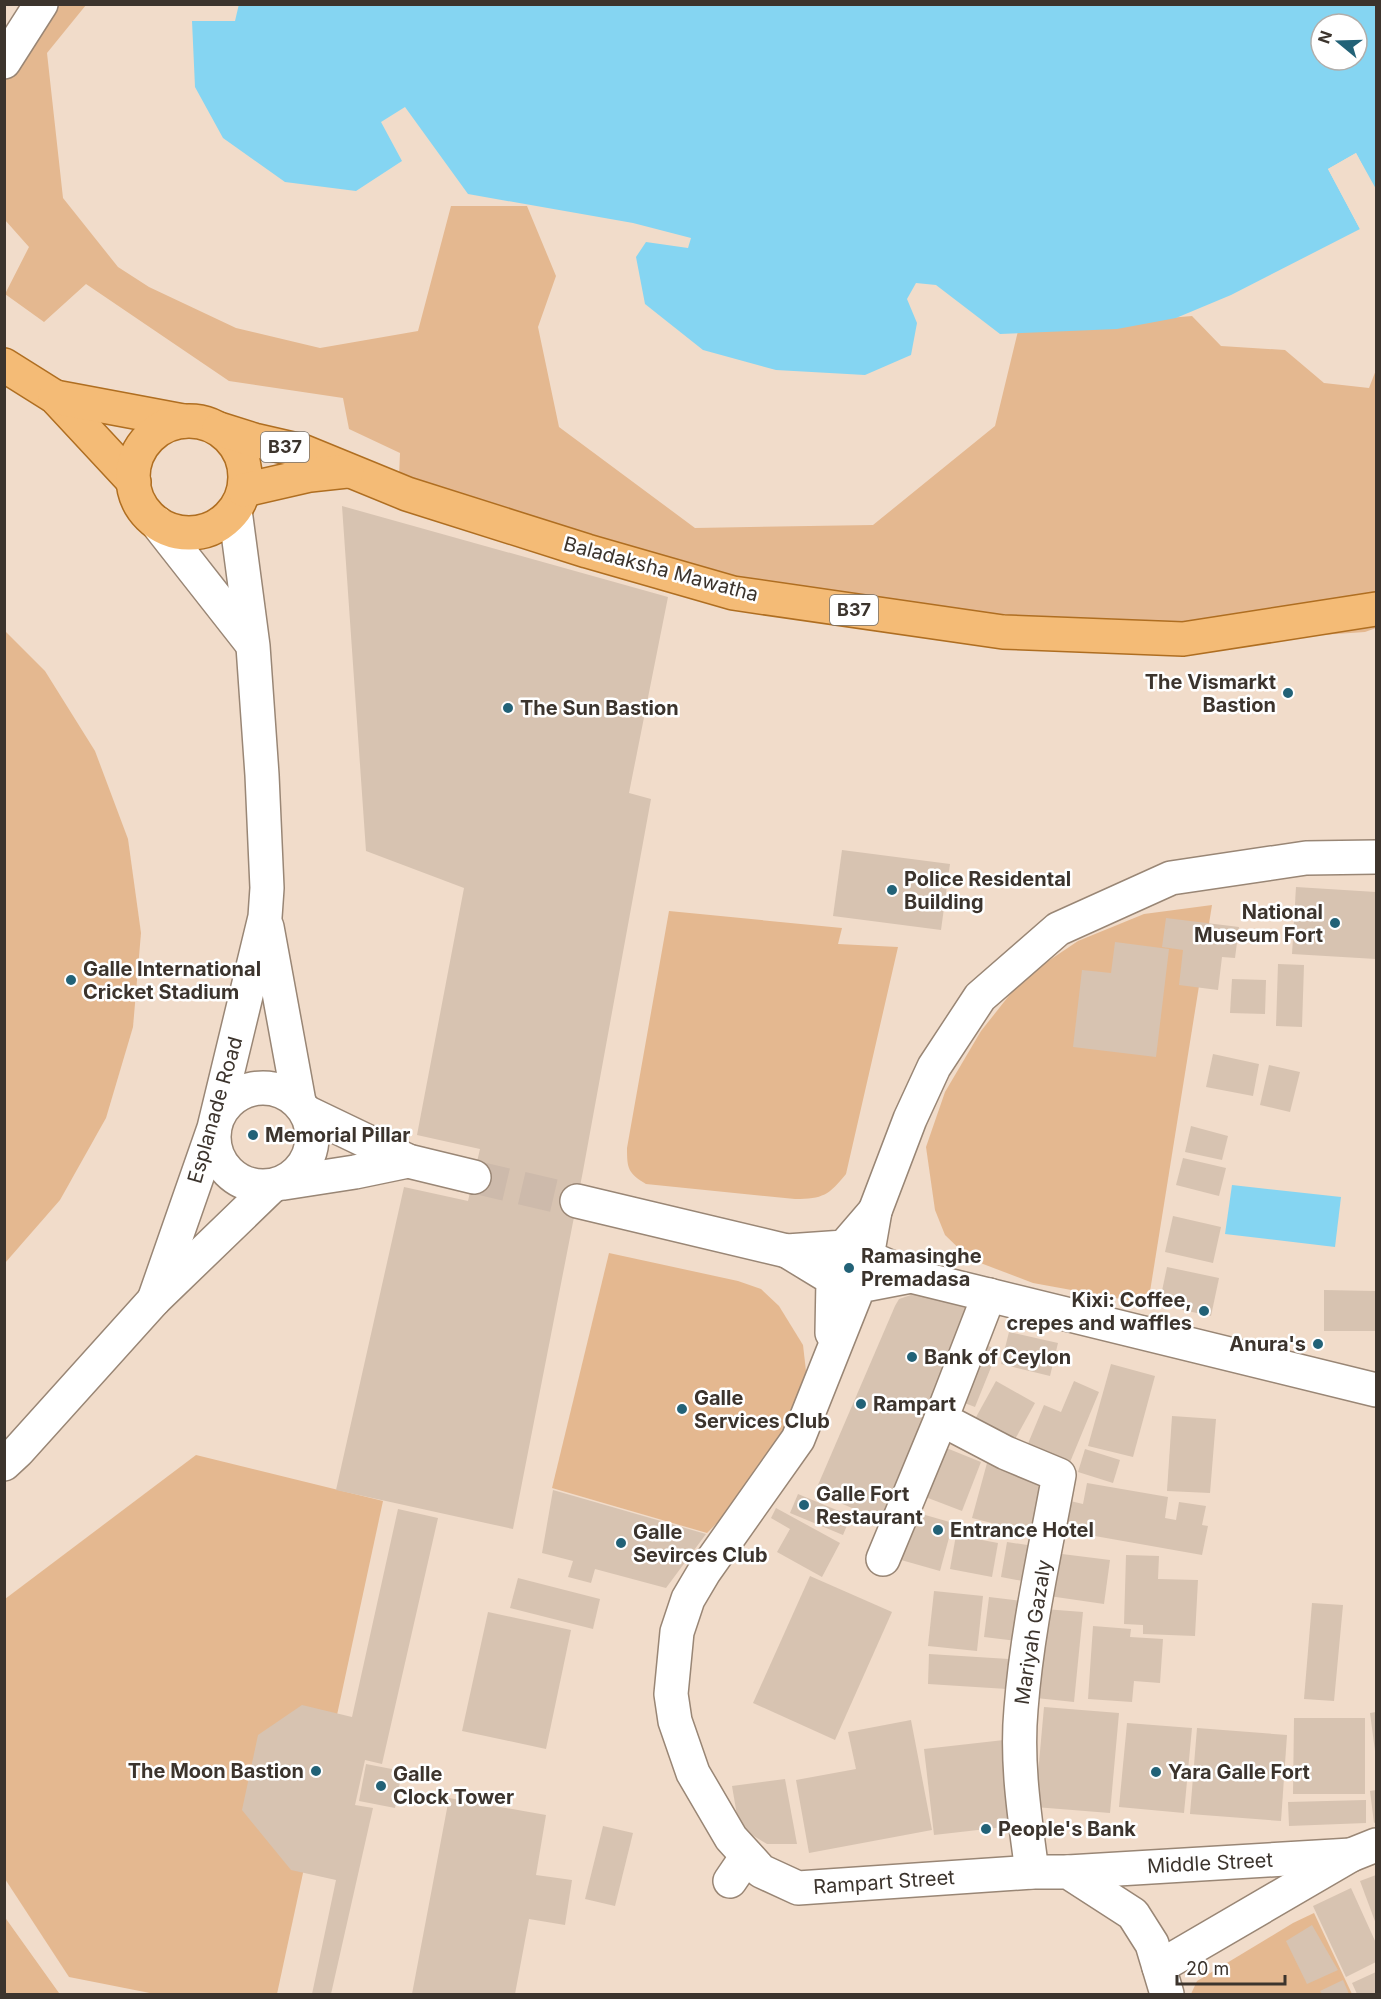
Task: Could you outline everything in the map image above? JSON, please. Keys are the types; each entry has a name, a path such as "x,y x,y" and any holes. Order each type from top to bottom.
{"main road":[{"path":"4,364 55,397 134,482"},
{"path":"55,397 183,421 200,422 219,429 232,440 241,455 245,472 240,500 223,522 207,531 190,534 173,531 157,523 145,512 137,498 134,482 135,465 141,449 152,435 166,426 183,421"},
{"name":"Baladaksha Mawatha","path":"219,429 254,440 302,450 407,494 587,551 732,593 1003,632 1182,639 1377,609"},
{"name":"Baladaksha Mawatha","path":"240,500 310,475 348,470"}],"street":[{"path":"4,62 41,4"},
{"name":"Esplanade Road","path":"154,1300 214,1128 265,917 267,888 262,775 240,500"},
{"path":"157,523 253,646"},
{"name":"Rampart Street","path":"1068,1872 1032,1872 798,1888 761,1871 739,1869 731,1838 693,1773 675,1721 671,1694 677,1632 688,1599 704,1572 798,1439 831,1355 851,1268 910,1119 934,1067 980,997 1058,929 1171,878 1306,858 1377,857"},
{"name":"Esplanade Road","path":"265,917 304,1108"},
{"path":"408,1161 278,1184 249,1185 238,1180 221,1164 217,1153 214,1128 218,1116 233,1098 252,1089 272,1088 282,1091 304,1108 408,1161 474,1177"},
{"path":"278,1184 295,1176 304,1166 310,1153 313,1140 304,1108"},
{"name":"Esplanade Road","path":"4,1464 154,1300 278,1184"},
{"path":"577,1201 851,1268 911,1276 1377,1390"},
{"path":"883,1559 989,1295"},
{"name":"Mariyah Gazaly","path":"941,1419 1006,1453 1059,1475 1038,1592 1021,1709 1020,1769 1032,1872"},
{"name":"Middle Street","path":"1068,1872 1364,1850"},
{"name":"Middle Street","path":"1163,1981 1364,1850"},
{"path":"1068,1872 1133,1914 1152,1944 1163,1981"}],"shaded area":[{"path":"50,5 86,5 47,53 63,198 118,267 149,287 236,328 320,348 418,331 451,206 527,206 556,276 538,327 559,427 695,528 873,525 995,426 1018,331 1192,316 1221,346 1285,350 1324,383 1369,388 1376,370 1376,628 1365,632 1173,645 845,604 592,545 399,476 400,453 349,429 343,398 229,381 86,284 44,322 5,294 29,247 5,220 5,78"},
{"name":"Galle International Cricket Stadium","path":"5,631 45,671 95,751 128,839 141,933 133,1027 106,1118 60,1200 5,1263"},
{"path":"1212,905 1148,1304 1033,1283 970,1259 945,1235 935,1210 926,1147 945,1092 981,1031 1023,978 1078,941 1144,914"},
{"path":"669,911 842,928 838,944 898,947 846,1174 835,1187 825,1194 819,1197 795,1199 646,1184 635,1177 630,1170 627,1148"},
{"name":"Galle Services Club","path":"609,1253 738,1281 761,1289 779,1306 803,1345 806,1371 803,1389 771,1458 735,1505 707,1533 552,1488"},
{"path":"196,1455 383,1501 277,1994 155,1994 69,1977 5,1879 5,1599"},
{"path":"1314,1913 1352,1994 1191,1994 1197,1981 1293,1923"},
{"path":"4,1916 59,1993 63,1994 5,1994"}],"water":[{"path":"239,4 1376,5 1376,189 1356,153 1328,169 1360,229 1231,295 1176,318 1117,329 1000,334 936,285 916,283 907,299 917,323 911,355 865,375 776,370 703,350 645,304 636,257 646,242 688,248 691,238 633,223 468,194 405,107 381,122 402,161 356,191 285,182 223,138 195,87 192,21 235,21"},
{"path":"1232,1185 1341,1197 1335,1247 1225,1234"}],"pier":[{"path":"1356,153 1376,192 1355,157 1332,170 1363,227 1361,231 1328,169"}],"building":[{"path":"342,506 668,597 629,793 651,799 583,1171 513,1529 336,1490 404,1187 468,1201 480,1149 417,1135 464,888 366,851"},
{"name":"Police Residental Building","path":"842,850 950,864 941,930 833,916"},
{"name":"National Museum Fort","path":"1296,887 1376,892 1376,959 1292,954"},
{"path":"1166,918 1239,927 1235,958 1222,957 1218,990 1179,985 1183,950 1162,947"},
{"path":"1115,942 1169,949 1156,1057 1073,1047 1082,970 1111,973"},
{"path":"1278,964 1304,965 1302,1027 1276,1026"},
{"path":"1232,979 1266,980 1265,1014 1230,1013"},
{"path":"1213,1054 1259,1064 1253,1096 1206,1087"},
{"path":"1269,1065 1300,1072 1290,1112 1260,1105"},
{"path":"1191,1126 1228,1136 1222,1160 1185,1152"},
{"path":"1183,1158 1226,1168 1219,1196 1176,1185"},
{"path":"1173,1216 1221,1227 1213,1263 1165,1252"},
{"path":"1167,1267 1219,1278 1211,1316 1159,1305"},
{"path":"1324,1290 1375,1291 1375,1331 1324,1331"},
{"path":"917,1293 979,1307 891,1525 815,1492 895,1306 899,1299"},
{"path":"1009,1332 1058,1343 1050,1376 1001,1364"},
{"path":"976,1341 998,1350 975,1407 954,1399"},
{"path":"1111,1364 1155,1376 1133,1457 1088,1446"},
{"path":"996,1381 1035,1403 1014,1441 975,1419"},
{"path":"1074,1381 1099,1392 1068,1467 1027,1446 1044,1405 1061,1412"},
{"path":"1172,1416 1216,1419 1210,1493 1167,1491"},
{"path":"934,1443 981,1462 962,1511 915,1493"},
{"path":"1085,1449 1120,1460 1113,1483 1078,1472"},
{"path":"987,1463 1048,1479 1034,1534 972,1518"},
{"path":"1087,1483 1168,1497 1165,1518 1176,1520 1179,1502 1206,1506 1202,1525 1208,1526 1202,1555 1061,1530 1066,1500 1083,1504"},
{"name":"Galle Sevirces Club","path":"553,1490 706,1534 666,1588 595,1569 591,1583 568,1577 573,1561 542,1553"},
{"path":"798,1494 851,1516 843,1535 790,1513"},
{"path":"776,1508 840,1543 822,1577 777,1552 790,1529 771,1518"},
{"path":"398,1509 438,1518 382,1764 365,1760 355,1805 373,1808 331,1994 312,1994 336,1880 291,1870 242,1810 258,1735 302,1705 352,1717"},
{"path":"908,1510 953,1523 940,1571 894,1558"},
{"path":"956,1535 998,1543 992,1577 950,1569"},
{"path":"1007,1542 1034,1546 1028,1582 1001,1577"},
{"path":"1054,1553 1110,1560 1104,1604 1049,1596"},
{"path":"1126,1555 1159,1556 1158,1579 1198,1580 1195,1636 1143,1634 1143,1625 1124,1624"},
{"path":"810,1576 892,1612 835,1740 753,1703"},
{"path":"518,1578 600,1599 593,1629 510,1608"},
{"path":"934,1591 983,1596 977,1651 928,1646"},
{"path":"989,1597 1022,1601 1017,1641 984,1637"},
{"path":"1312,1603 1343,1605 1334,1701 1304,1699"},
{"path":"1044,1609 1083,1612 1074,1702 1036,1698"},
{"path":"488,1612 571,1630 546,1749 462,1731"},
{"path":"1093,1626 1131,1629 1130,1637 1163,1639 1160,1683 1134,1681 1132,1702 1088,1699"},
{"path":"929,1654 1009,1659 1007,1689 928,1684"},
{"path":"1044,1707 1119,1713 1110,1813 1035,1807"},
{"path":"1376,1712 1376,1751 1375,1751 1370,1713"},
{"path":"1294,1718 1365,1718 1365,1794 1293,1794"},
{"path":"911,1720 932,1830 809,1853 796,1780 856,1769 848,1732"},
{"path":"1127,1723 1192,1728 1184,1813 1119,1807"},
{"path":"1197,1728 1287,1735 1281,1821 1190,1814"},
{"path":"1004,1740 1013,1826 934,1835 924,1749"},
{"name":"Galle Clock Tower","path":"366,1764 402,1771 395,1808 359,1801"},
{"path":"785,1779 797,1844 767,1844 739,1827 732,1786"},
{"path":"1376,1790 1376,1822 1374,1823 1370,1791"},
{"path":"449,1798 546,1815 536,1875 572,1880 565,1925 529,1919 515,1994 412,1994"},
{"path":"1366,1800 1366,1823 1289,1826 1288,1802"},
{"path":"603,1826 633,1833 615,1906 585,1899"},
{"path":"1376,1875 1376,1924 1360,1881"},
{"path":"1351,1888 1376,1943 1376,1962 1346,1977 1313,1906"},
{"path":"1312,1925 1338,1970 1307,1984 1286,1941"},
{"path":"1376,1972 1376,1994 1357,1994 1352,1983"},
{"path":"1343,1980 1349,1994 1322,1994 1320,1991"}],"tunnel":[{"path":"474,1177 577,1201"}],"place":[{"name":"The Vismarkt Bastion","path":"1288,693"},
{"name":"The Sun Bastion","path":"508,708"},
{"name":"Police Residental Building","path":"892,890"},
{"name":"National Museum Fort","path":"1335,923"},
{"name":"Galle International Cricket Stadium","path":"71,980"},
{"name":"Memorial Pillar","path":"253,1135"},
{"name":"Ramasinghe Premadasa","path":"849,1268"},
{"name":"Kixi: Coffee, crepes and waffles","path":"1204,1311"},
{"name":"Anura's","path":"1318,1344"},
{"name":"Bank of Ceylon","path":"912,1357"},
{"name":"Rampart","path":"861,1404"},
{"name":"Galle Services Club","path":"682,1409"},
{"name":"Galle Fort Restaurant","path":"804,1505"},
{"name":"Entrance Hotel","path":"938,1530"},
{"name":"Galle Sevirces Club","path":"621,1543"},
{"name":"The Moon Bastion","path":"316,1771"},
{"name":"Yara Galle Fort","path":"1156,1772"},
{"name":"Galle Clock Tower","path":"381,1786"},
{"name":"People's Bank","path":"986,1829"}]}
